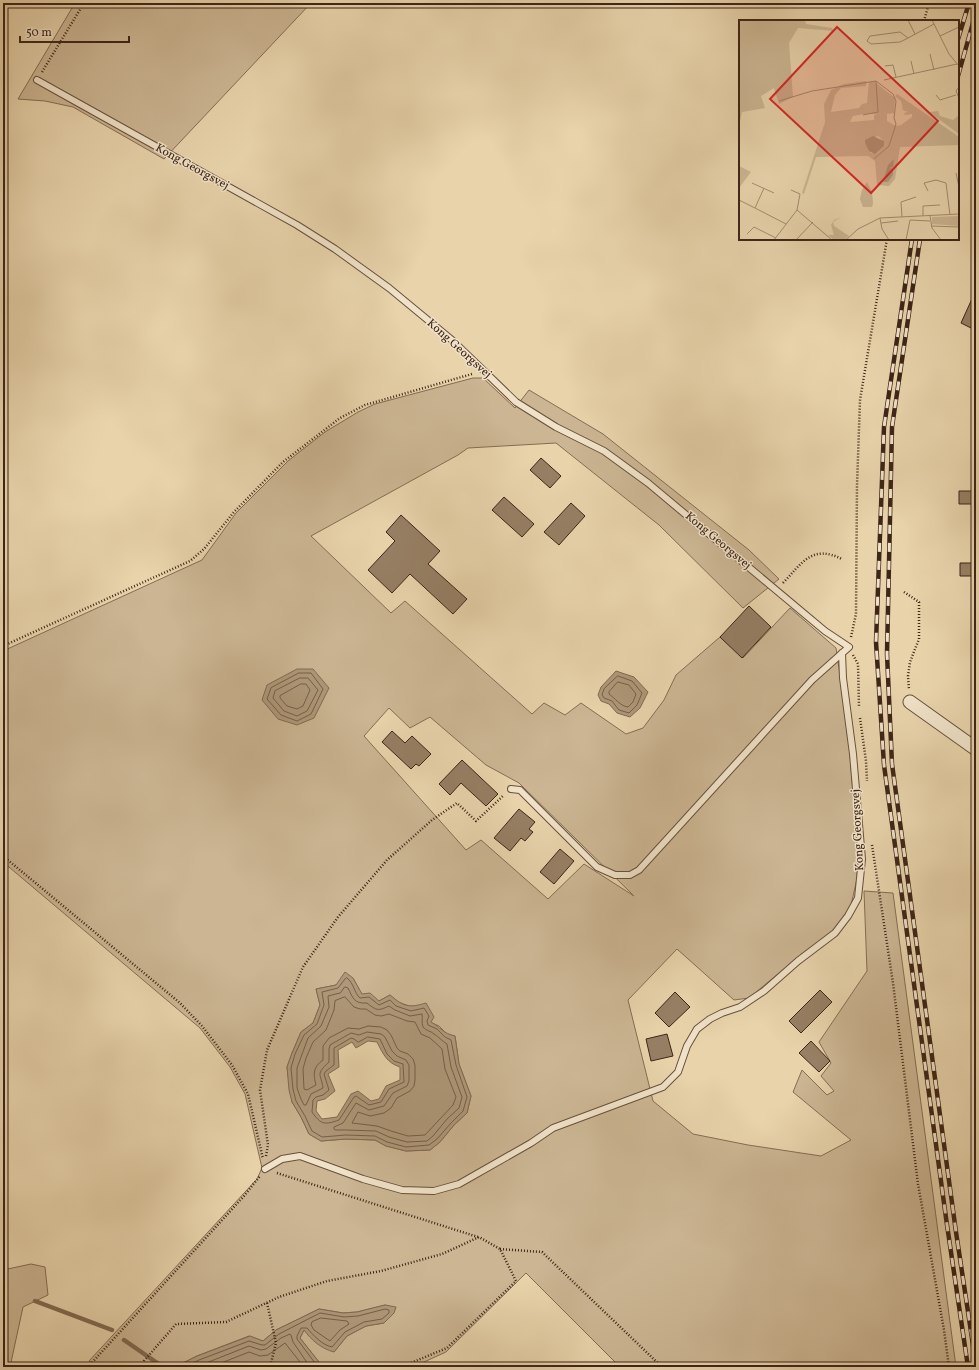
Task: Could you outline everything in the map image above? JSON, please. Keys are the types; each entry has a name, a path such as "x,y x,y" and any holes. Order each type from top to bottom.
{"street":[{"path":"910,702 976,749"}],"lane":[{"name":"Kong Georgsvej","path":"37,80 297,225 322,241 389,288 452,340 516,402 556,427 604,452 648,482 825,631 849,647"},
{"path":"511,789 520,790 597,867 615,875 630,875 639,870 812,680 849,647"},
{"name":"Kong Georgsvej","path":"265,1169 282,1159 300,1156 363,1179 402,1190 434,1191 465,1181 531,1143 553,1128 663,1087 678,1072 687,1046 697,1029 722,1013 740,1007 764,991 798,960 835,933 848,916 858,898 862,859 853,754 843,678 842,653"}],"path":[{"path":"37,80 84,3"},
{"path":"924,20 929,3"},
{"path":"867,784 866,761 858,706 858,664 849,647 856,614 857,486 860,400 887,240"},
{"path":"3,646 190,561 204,550 234,512 283,462 340,418 365,405 468,375 485,373"},
{"path":"776,590 806,559 819,553 831,553 842,559"},
{"path":"904,592 919,602 919,639 910,662 908,676 910,702"},
{"path":"88,1367 244,1196 265,1169 268,1145 260,1090 267,1050 303,967 338,917 387,860 432,820 457,803 476,821 511,789"},
{"path":"872,845 893,983 918,1184 944,1330 949,1367"},
{"path":"3,856 180,1003 202,1026 232,1065 248,1094 265,1169"},
{"path":"265,1169 479,1237 500,1249 542,1252 662,1367"},
{"path":"142,1367 144,1361 176,1324 226,1322 267,1303 327,1281 381,1272 442,1254 479,1237"},
{"path":"401,1367 447,1348 516,1280 500,1249"},
{"path":"267,1303 276,1343 270,1367"}],"shaded area":[{"path":"75,3 311,3 164,159 73,107 45,101 18,99"},
{"path":"473,378 483,378 515,408 529,390 603,434 749,550 779,579 743,608 659,525 556,443 468,448 458,455 311,536 391,613 405,601 532,714 544,703 565,715 581,703 626,734 643,728 664,700 676,675 720,637 743,658 790,608 836,648 848,729 858,855 857,879 851,905 835,930 803,953 749,998 734,1000 677,949 628,1000 653,1101 693,1134 748,1145 821,1156 851,1140 793,1092 802,1070 827,1095 834,1091 821,1076 831,1063 819,1042 867,971 864,891 893,893 956,1367 620,1367 526,1273 446,1352 413,1367 319,1367 319,1362 300,1338 304,1330 334,1352 347,1336 366,1326 384,1323 396,1308 385,1305 357,1312 343,1313 319,1309 276,1330 263,1341 249,1336 197,1356 175,1367 99,1367 89,1361 257,1179 262,1168 245,1094 230,1067 200,1028 3,862 3,651 202,560 236,513 288,461 325,432 358,412 375,404","holes":["389,708 410,728 430,717 486,765 519,783 634,896 584,864 548,899 481,840 466,850 364,736","353,978 362,995 379,1001 390,995 398,1002 412,1007 430,1022 439,1026 447,1034 455,1036 459,1064 471,1096 467,1113 454,1125 440,1142 430,1150 406,1151 386,1146 375,1140 346,1139 321,1141 309,1134 292,1102 287,1067 301,1032 313,1023 320,1005 316,989 336,985"]},
{"path":"31,1264 45,1267 48,1295 23,1307 10,1367 3,1367 3,1270"}],"water":[{"path":"297,669 313,669 329,688 314,718 297,725 278,719 262,700 267,685"},
{"path":"616,671 634,677 648,692 640,708 630,717 617,713 609,704 601,701 598,695 601,687"},
{"path":"345,972 353,978 362,994 370,993 379,1001 390,995 399,1002 411,1006 426,1003 434,1017 431,1022 445,1032 455,1036 459,1064 471,1096 467,1113 454,1125 440,1142 430,1150 406,1151 386,1146 375,1140 346,1139 321,1141 309,1134 292,1102 289,1090 287,1067 301,1032 313,1023 320,1005 316,989 336,985","holes":["368,1041 377,1042 383,1054 392,1063 400,1067 400,1080 386,1086 379,1099 371,1101 358,1091 351,1094 337,1117 322,1119 316,1111 317,1101 325,1099 335,1091 328,1074 339,1067 338,1050 352,1042 356,1048"]},
{"path":"385,1305 396,1307 394,1313 384,1323 366,1326 347,1336 334,1352 317,1344 304,1330 300,1338 319,1362 319,1367 175,1367 197,1356 250,1336 263,1341 276,1330 319,1309 343,1313 357,1312"}],"building":[{"path":"976,290 976,322 973,329 961,323"},
{"path":"541,458 561,476 550,488 530,470"},
{"path":"959,491 976,491 976,504 959,504"},
{"path":"504,497 534,524 522,537 492,510"},
{"path":"571,503 585,516 559,545 544,532"},
{"path":"401,515 440,551 428,564 467,599 453,614 410,574 392,593 368,570 395,541 386,532"},
{"path":"960,563 976,563 976,576 960,576"},
{"path":"749,606 771,627 742,658 720,637"},
{"path":"392,731 405,743 412,736 431,754 419,766 416,764 411,769 382,742"},
{"path":"462,760 498,794 486,806 461,783 450,795 439,784"},
{"path":"519,809 535,822 529,829 533,832 525,841 521,838 510,851 494,838"},
{"path":"560,849 574,861 554,884 540,872"},
{"path":"820,990 832,1002 801,1033 789,1021"},
{"path":"675,992 690,1007 669,1027 655,1013"},
{"path":"667,1034 673,1056 651,1061 646,1039"},
{"path":"811,1041 830,1061 819,1072 799,1053"}],"waterway":[{"path":"35,1301 112,1330"},
{"path":"124,1340 163,1367"}],"railway":[{"path":"959,36 969,3"},
{"path":"959,72 976,12"},
{"path":"912,240 884,427 876,642 884,765 968,1367"},
{"path":"920,240 892,427 887,654 892,764 956,1232 976,1365"}]}
